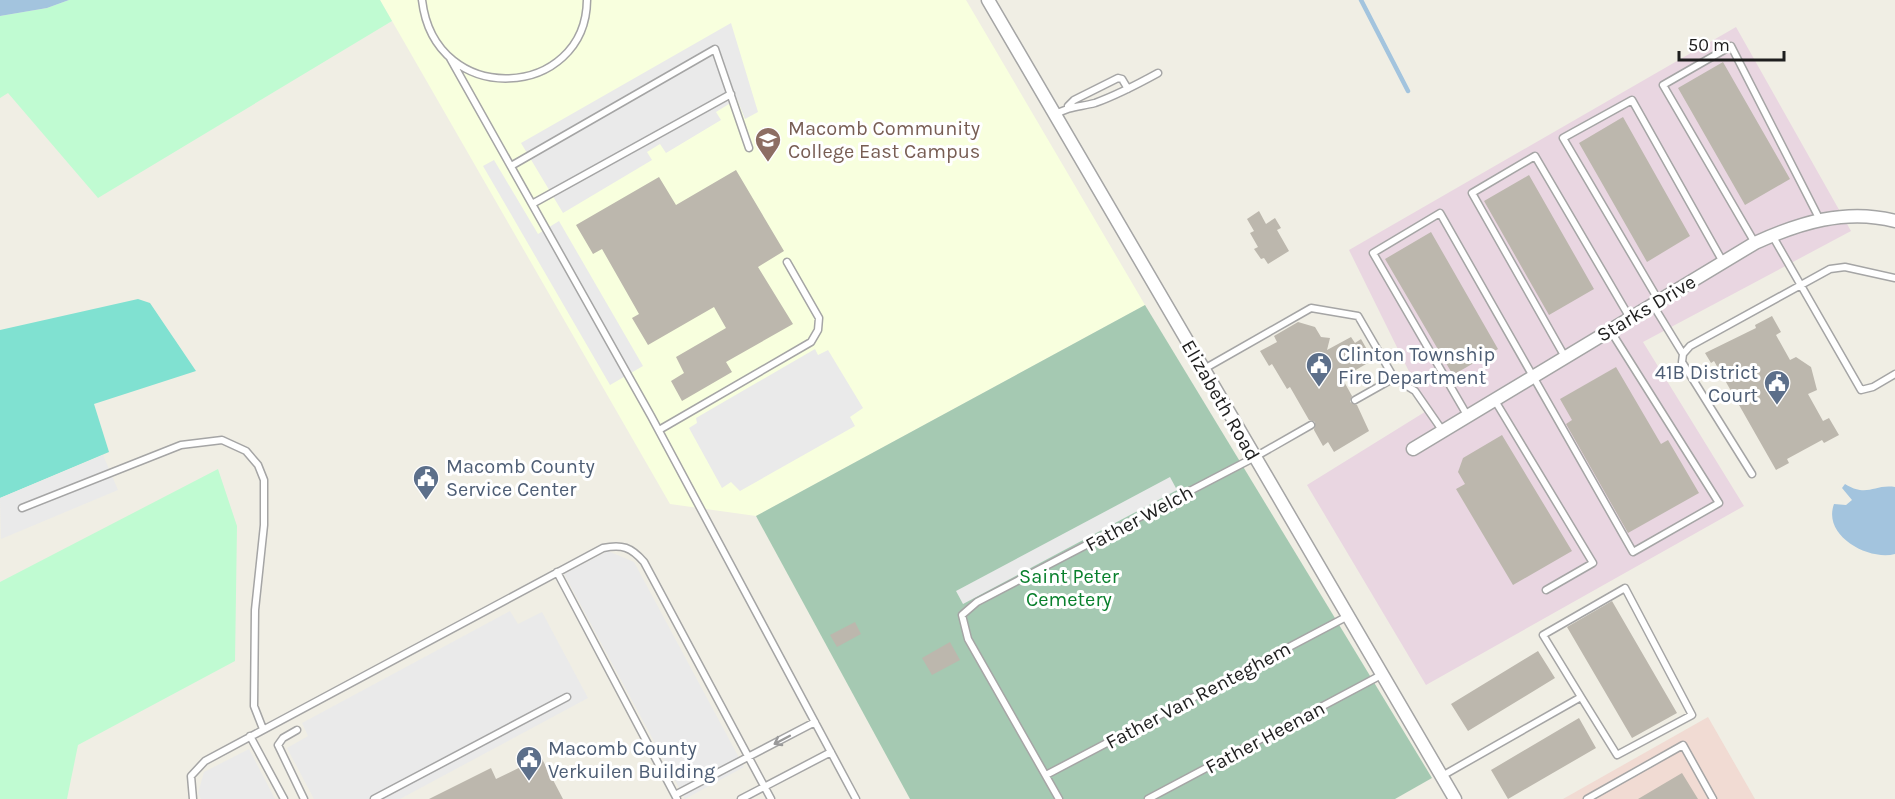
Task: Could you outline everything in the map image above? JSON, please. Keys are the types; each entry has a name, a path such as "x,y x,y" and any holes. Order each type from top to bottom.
{"street":[{"name":"Elizabeth Road","path":"988,0 1349,615 1442,776 1452,798"},
{"name":"Starks Drive","path":"1413,449 1755,243 1790,227 1833,217 1878,216 1895,221"}],"lane":[{"path":"422,0 424,20 437,46 457,65 483,77 511,80 539,73 562,57 579,36 587,10 587,0"},
{"path":"1755,243 1663,85 1731,46 1820,220"},
{"path":"511,166 715,50 749,148"},
{"path":"450,58 659,430 856,799"},
{"path":"1068,106 1079,107 1128,89 1158,73"},
{"path":"1055,115 1074,100 1118,78 1122,79 1128,89"},
{"path":"532,204 730,94"},
{"path":"1683,354 1563,138 1632,100 1723,262"},
{"path":"1565,357 1472,193 1535,156 1630,318"},
{"path":"1467,415 1373,254 1440,213 1633,552 1719,503 1610,330"},
{"path":"1772,236 1861,390 1873,387 1895,374"},
{"path":"659,430 811,342 818,330 819,318 787,262"},
{"path":"1752,474 1682,362 1683,354 1690,346 1830,269 1845,267 1895,278"},
{"path":"1203,369 1311,308 1358,316 1394,378 1415,391 1442,430"},
{"path":"1355,400 1394,378"},
{"path":"1494,399 1593,563 1546,590"},
{"name":"Father Welch","path":"1046,775 968,639 962,615 977,602 1255,458 1311,425"},
{"path":"22,508 181,445 222,440 246,451 258,465 264,480 264,525 255,610 254,706 263,729"},
{"path":"193,799 191,776 197,767 250,736 603,548 624,545 644,562 771,799"},
{"path":"557,572 676,797 815,722"},
{"path":"1625,588 1692,716 1617,754 1581,697 1543,634 1625,588"},
{"name":"Father Van Renteghem","path":"1046,775 1349,615"},
{"name":"Father Heenan","path":"1148,799 1383,674"},
{"path":"374,799 567,697"},
{"path":"1442,776 1581,697"},
{"path":"297,730 283,738 278,745 304,799"},
{"path":"250,736 284,799"},
{"path":"1587,799 1683,745 1713,799"},
{"path":"741,799 831,753"},
{"path":"1046,775 1059,799"}],"shaded area":[{"path":"0,0 69,0 47,8 0,16"},
{"name":"Macomb Community College East Campus","path":"380,0 966,0 1145,305 756,516 670,504"},
{"path":"731,23 758,112 745,119 737,99 716,112 721,120 666,153 660,144 647,152 652,160 563,213 521,143"},
{"path":"1736,27 1851,231 1643,342 1744,506 1426,685 1307,485 1428,410 1349,250"},
{"path":"494,160 538,234 559,221 643,366 610,385 483,166"},
{"path":"138,299 150,303 196,371 94,404 109,452 0,498 0,330"},
{"path":"815,349 818,355 828,350 863,408 850,417 855,426 740,491 731,482 722,488 689,428 697,423 696,418"},
{"path":"103,455 118,490 1,539 0,498"},
{"path":"1170,477 1177,490 963,604 956,591"},
{"path":"1845,484 1859,490 1895,487 1895,554 1873,554 1861,550 1841,536 1832,516 1834,504 1846,505 1852,500 1842,488"},
{"path":"608,551 634,562 744,767 685,799 564,574"},
{"path":"510,611 518,624 542,612 588,698 400,799 314,799 287,748 308,736 302,723"},
{"path":"1708,717 1755,799 1563,799"},
{"path":"249,749 275,799 201,799 198,793 204,772"}],"green space":[{"path":"69,0 380,0 392,21 98,198 8,93 0,98 0,16 47,8"},
{"name":"Saint Peter Cemetery","path":"1145,305 1432,778 1395,799 910,799 756,516"},
{"path":"218,469 237,526 235,661 78,745 67,799 0,799 0,582"}],"building":[{"path":"1723,62 1790,179 1745,205 1678,88"},
{"path":"1623,117 1690,236 1647,262 1579,143"},
{"path":"736,170 784,251 758,267 793,324 726,362 732,372 682,401 671,381 684,373 676,357 726,328 714,307 648,345 632,318 639,314 602,249 593,254 576,225 659,177 676,205"},
{"path":"1529,175 1594,289 1549,315 1484,201"},
{"path":"1259,211 1266,224 1275,218 1281,228 1277,230 1289,251 1268,264 1254,249 1258,247 1250,233 1254,231 1247,219"},
{"path":"1431,232 1498,349 1453,375 1385,259"},
{"name":"41B District Court","path":"1772,316 1781,332 1776,335 1790,360 1796,357 1811,367 1817,390 1808,394 1823,421 1829,418 1839,435 1824,443 1822,440 1787,459 1789,463 1776,470 1714,361 1711,363 1705,353 1756,328 1755,325"},
{"name":"Clinton Township Fire Department","path":"1298,322 1315,327 1321,337 1330,338 1327,350 1351,337 1355,343 1361,339 1373,360 1342,378 1352,396 1350,402 1357,405 1369,431 1334,452 1328,442 1323,446 1314,430 1315,422 1309,420 1290,387 1287,389 1272,364 1269,366 1260,351 1277,342 1274,336"},
{"path":"1616,367 1661,444 1668,440 1699,493 1628,533 1566,424 1572,420 1560,399"},
{"path":"1502,435 1572,551 1513,585 1456,489 1465,484 1458,472 1463,458"},
{"path":"1612,601 1677,713 1632,738 1567,627"},
{"path":"855,622 861,634 837,647 830,635"},
{"path":"950,642 960,660 932,675 922,658"},
{"path":"1538,651 1555,678 1468,731 1451,704"},
{"path":"1579,718 1596,748 1508,799 1491,770"},
{"name":"Macomb County Verkuilen Building","path":"541,757 563,799 429,799 491,768 496,779"},
{"path":"1682,773 1698,799 1638,799"}],"waterway":[{"path":"1361,0 1408,91"}],"place":[{"name":"Macomb Community College East Campus","path":"768,163"},
{"name":"Clinton Township Fire Department","path":"1319,388"},
{"name":"41B District Court","path":"1777,406"},
{"name":"Macomb County Service Center","path":"426,501"},
{"name":"Macomb County Verkuilen Building","path":"529,782"}]}
